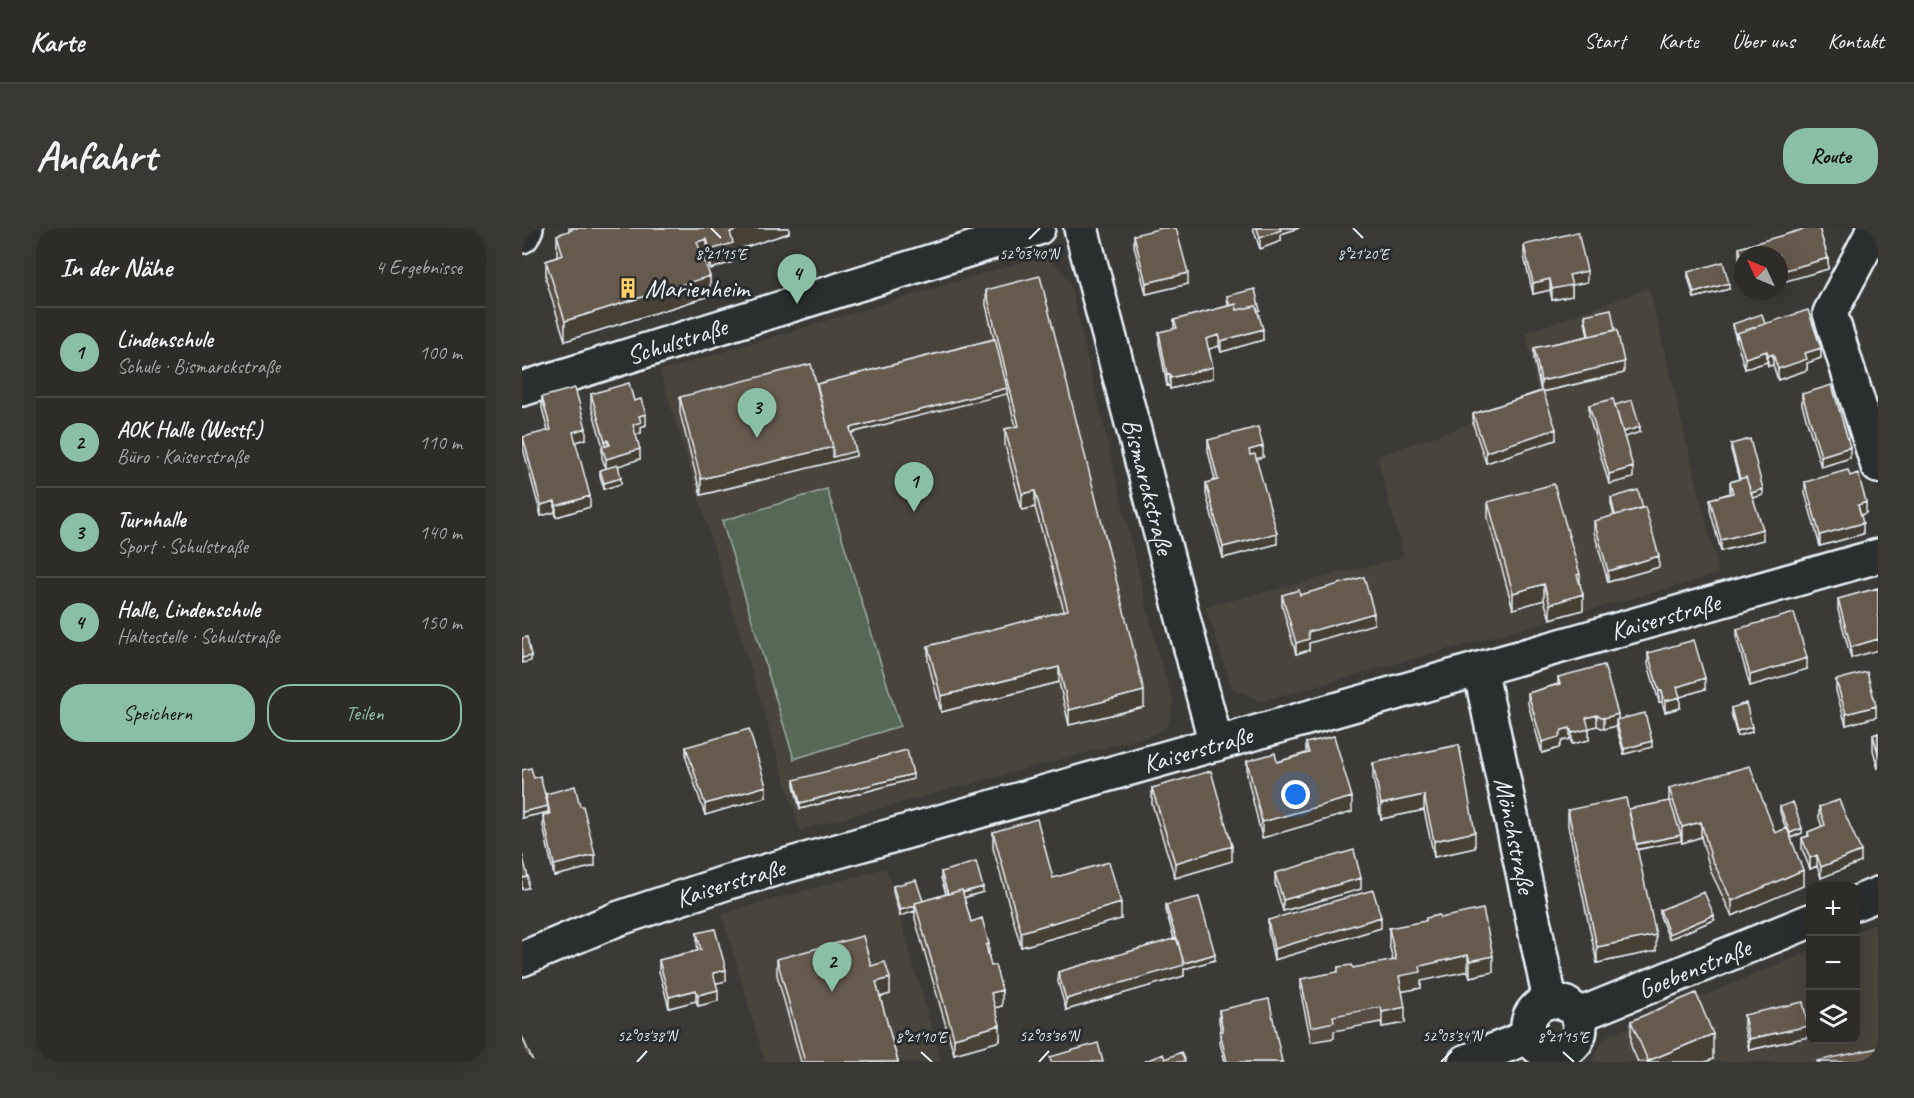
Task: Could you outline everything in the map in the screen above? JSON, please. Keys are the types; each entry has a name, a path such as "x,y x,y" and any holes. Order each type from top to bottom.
{"street":[{"path":"522,236 526,228"},
{"name":"Schulstraße","path":"522,389 1038,228"},
{"name":"Bismarckstraße","path":"1081,228 1216,744"},
{"path":"1875,228 1830,313 1878,466"},
{"name":"Kaiserstraße","path":"522,959 617,919 725,883 1878,556"},
{"name":"Mönchstraße","path":"1480,669 1550,1000"},
{"path":"1860,901 1878,894"},
{"name":"Goebenstraße","path":"1579,1015 1806,923"},
{"path":"1550,1000 1567,1003 1579,1015 1581,1027 1578,1039 1560,1057 1542,1050 1530,1036 1528,1025 1531,1014 1539,1005 1550,1000"},
{"path":"1465,1062 1530,1036"}],"shaded area":[{"path":"1035,258 1047,258 1055,263 1069,281 1158,654 1173,700 1169,724 1160,732 1148,736 800,830 660,371"},
{"path":"1649,288 1719,574 1261,701 1232,688 1206,607 1404,557 1377,456 1539,401 1526,333"},
{"path":"886,868 941,1062 765,1062 722,914"},
{"path":"1878,922 1878,1062 1592,1062 1605,1037 1806,953 1806,1044 1860,1044 1860,930"}],"green space":[{"path":"827,489 900,726 794,759 722,521"}],"building":[{"name":"Marienheim","path":"572,228 742,228 730,232 733,243 710,250 707,239 697,242 710,276 565,321 546,261 563,255 557,235 572,230"},
{"path":"1162,228 1176,228 1188,273 1146,283 1134,235"},
{"path":"1257,228 1280,228 1281,230 1260,238"},
{"path":"1808,228 1819,228 1828,258 1788,269 1788,246 1746,246"},
{"path":"1578,232 1587,271 1569,275 1572,285 1552,289 1550,279 1533,283 1524,245"},
{"path":"1723,262 1729,283 1694,293 1688,272"},
{"path":"1040,276 1144,691 1069,710 1059,667 941,696 928,646 1068,610 1035,491 1022,494 1005,429 1019,426 986,290"},
{"path":"1255,289 1260,310 1258,311 1256,306 1237,310 1236,304 1230,306 1227,296"},
{"path":"1236,304 1237,310 1256,306 1263,329 1221,341 1219,335 1206,339 1213,367 1170,378 1170,374 1167,375 1159,332 1177,328 1174,320"},
{"path":"1611,309 1615,330 1589,336 1585,315"},
{"path":"1808,310 1821,348 1805,353 1807,359 1778,369 1773,354 1768,356 1767,351 1745,358 1737,333"},
{"path":"1762,314 1765,324 1737,333 1737,339 1733,324"},
{"path":"1617,330 1624,362 1541,381 1534,348"},
{"path":"995,339 1007,388 850,428 856,451 833,457 833,447 817,384"},
{"path":"811,364 833,447 701,479 680,397"},
{"path":"629,383 634,401 641,399 646,414 639,416 641,422 633,425 640,449 606,459 602,447 610,445 608,440 605,441 591,394"},
{"path":"1832,385 1850,447 1821,456 1802,394"},
{"path":"575,388 586,428 573,432 590,496 556,506 555,501 541,505 523,437 551,430 542,397"},
{"path":"1543,391 1556,429 1486,452 1473,414"},
{"path":"1613,399 1633,467 1609,474 1589,405"},
{"path":"1632,400 1640,427 1623,432 1615,405"},
{"path":"1258,427 1263,446 1249,450 1250,455 1255,454 1277,533 1223,547 1206,483 1218,480 1208,440"},
{"path":"1750,439 1763,489 1751,493 1746,477 1740,479 1731,444"},
{"path":"618,465 621,478 604,483 600,470"},
{"path":"1848,470 1850,476 1858,473 1866,502 1858,505 1863,523 1820,535 1805,482"},
{"path":"1746,477 1763,529 1721,540 1710,499 1733,493 1730,482"},
{"path":"1554,484 1580,574 1577,575 1583,594 1550,604 1544,584 1513,593 1488,502"},
{"path":"1638,490 1643,508 1615,515 1611,498"},
{"path":"1645,507 1659,556 1608,571 1594,521"},
{"path":"1364,577 1374,613 1308,632 1309,639 1296,643 1282,595 1299,590 1300,595"},
{"path":"1878,588 1878,639 1851,647 1838,599"},
{"path":"1794,613 1807,658 1750,675 1737,629"},
{"path":"527,637 531,656 522,658 522,638"},
{"path":"1694,640 1705,678 1677,687 1680,697 1665,701 1662,691 1659,691 1648,653"},
{"path":"1604,665 1618,714 1604,718 1597,715 1586,718 1589,729 1572,733 1570,728 1562,730 1559,737 1542,742 1528,693 1560,684 1558,677"},
{"path":"1867,672 1876,706 1846,714 1836,680"},
{"path":"1746,703 1752,727 1737,731 1731,708"},
{"path":"1645,713 1652,741 1624,749 1616,720"},
{"path":"749,729 766,786 705,804 686,747"},
{"path":"1878,733 1878,753 1873,735"},
{"path":"1334,736 1352,797 1262,822 1247,761 1275,753 1277,762 1309,753 1306,743"},
{"path":"1459,745 1475,832 1434,841 1424,795 1381,804 1373,763"},
{"path":"907,750 913,774 800,803 794,780"},
{"path":"1750,766 1775,833 1787,828 1803,870 1732,901 1711,857 1701,822 1682,827 1669,788"},
{"path":"531,768 534,778 540,776 548,806 522,812 522,770"},
{"path":"1211,771 1232,846 1175,863 1152,788"},
{"path":"575,786 580,806 583,806 595,855 554,865 543,815 550,814 546,794"},
{"path":"1626,798 1656,935 1597,947 1568,810"},
{"path":"1839,800 1861,851 1821,867 1817,855 1810,858 1802,838 1809,836 1808,832 1825,825 1819,807"},
{"path":"1670,801 1681,835 1636,844 1629,809"},
{"path":"1793,802 1802,828 1790,833 1780,807"},
{"path":"1037,819 1053,878 1109,862 1121,903 1021,932 993,832"},
{"path":"1354,850 1361,878 1283,900 1275,873"},
{"path":"522,854 528,877 522,878"},
{"path":"976,862 983,887 948,894 941,872"},
{"path":"916,880 923,901 900,910 893,886"},
{"path":"962,890 971,922 982,918 989,944 986,945 991,966 995,965 1002,990 991,993 1000,1025 954,1038 915,903"},
{"path":"1373,890 1381,917 1274,949 1268,920"},
{"path":"1704,892 1714,915 1669,934 1660,910"},
{"path":"1199,897 1215,954 1184,963 1166,905"},
{"path":"1483,909 1493,956 1470,961 1468,955 1420,966 1421,972 1399,976 1405,1007 1382,1012 1381,1007 1333,1016 1334,1022 1311,1027 1301,979 1338,972 1338,967 1352,965 1353,968 1396,960 1389,928 1426,921 1426,918 1439,915 1440,918"},
{"path":"715,929 726,970 713,973 718,990 698,995 696,990 669,997 659,960 701,950 697,933"},
{"path":"863,936 871,966 885,962 890,978 876,982 898,1062 805,1062 777,959"},
{"path":"1177,938 1184,965 1066,999 1058,972"},
{"path":"1696,993 1713,1034 1648,1061 1631,1021"},
{"path":"1269,999 1282,1062 1227,1062 1220,1032 1223,1031 1219,1010"},
{"path":"1803,1002 1806,1026 1749,1039 1744,1015"},
{"path":"522,1036 533,1062 522,1062"},
{"path":"1098,1043 1103,1062 1051,1062 1050,1057"},
{"path":"1878,1048 1878,1062 1817,1062 1817,1061"},
{"path":"1181,1052 1185,1062 1143,1062 1163,1054 1165,1059"}],"place":[{"name":"Marienheim","path":"628,288"},
{"name":"Halle, Lindenschule","path":"797,304"},
{"name":"Turnhalle","path":"757,438"},
{"name":"Lindenschule","path":"914,512"},
{"name":"AOK Halle (Westf.)","path":"832,992"}]}
